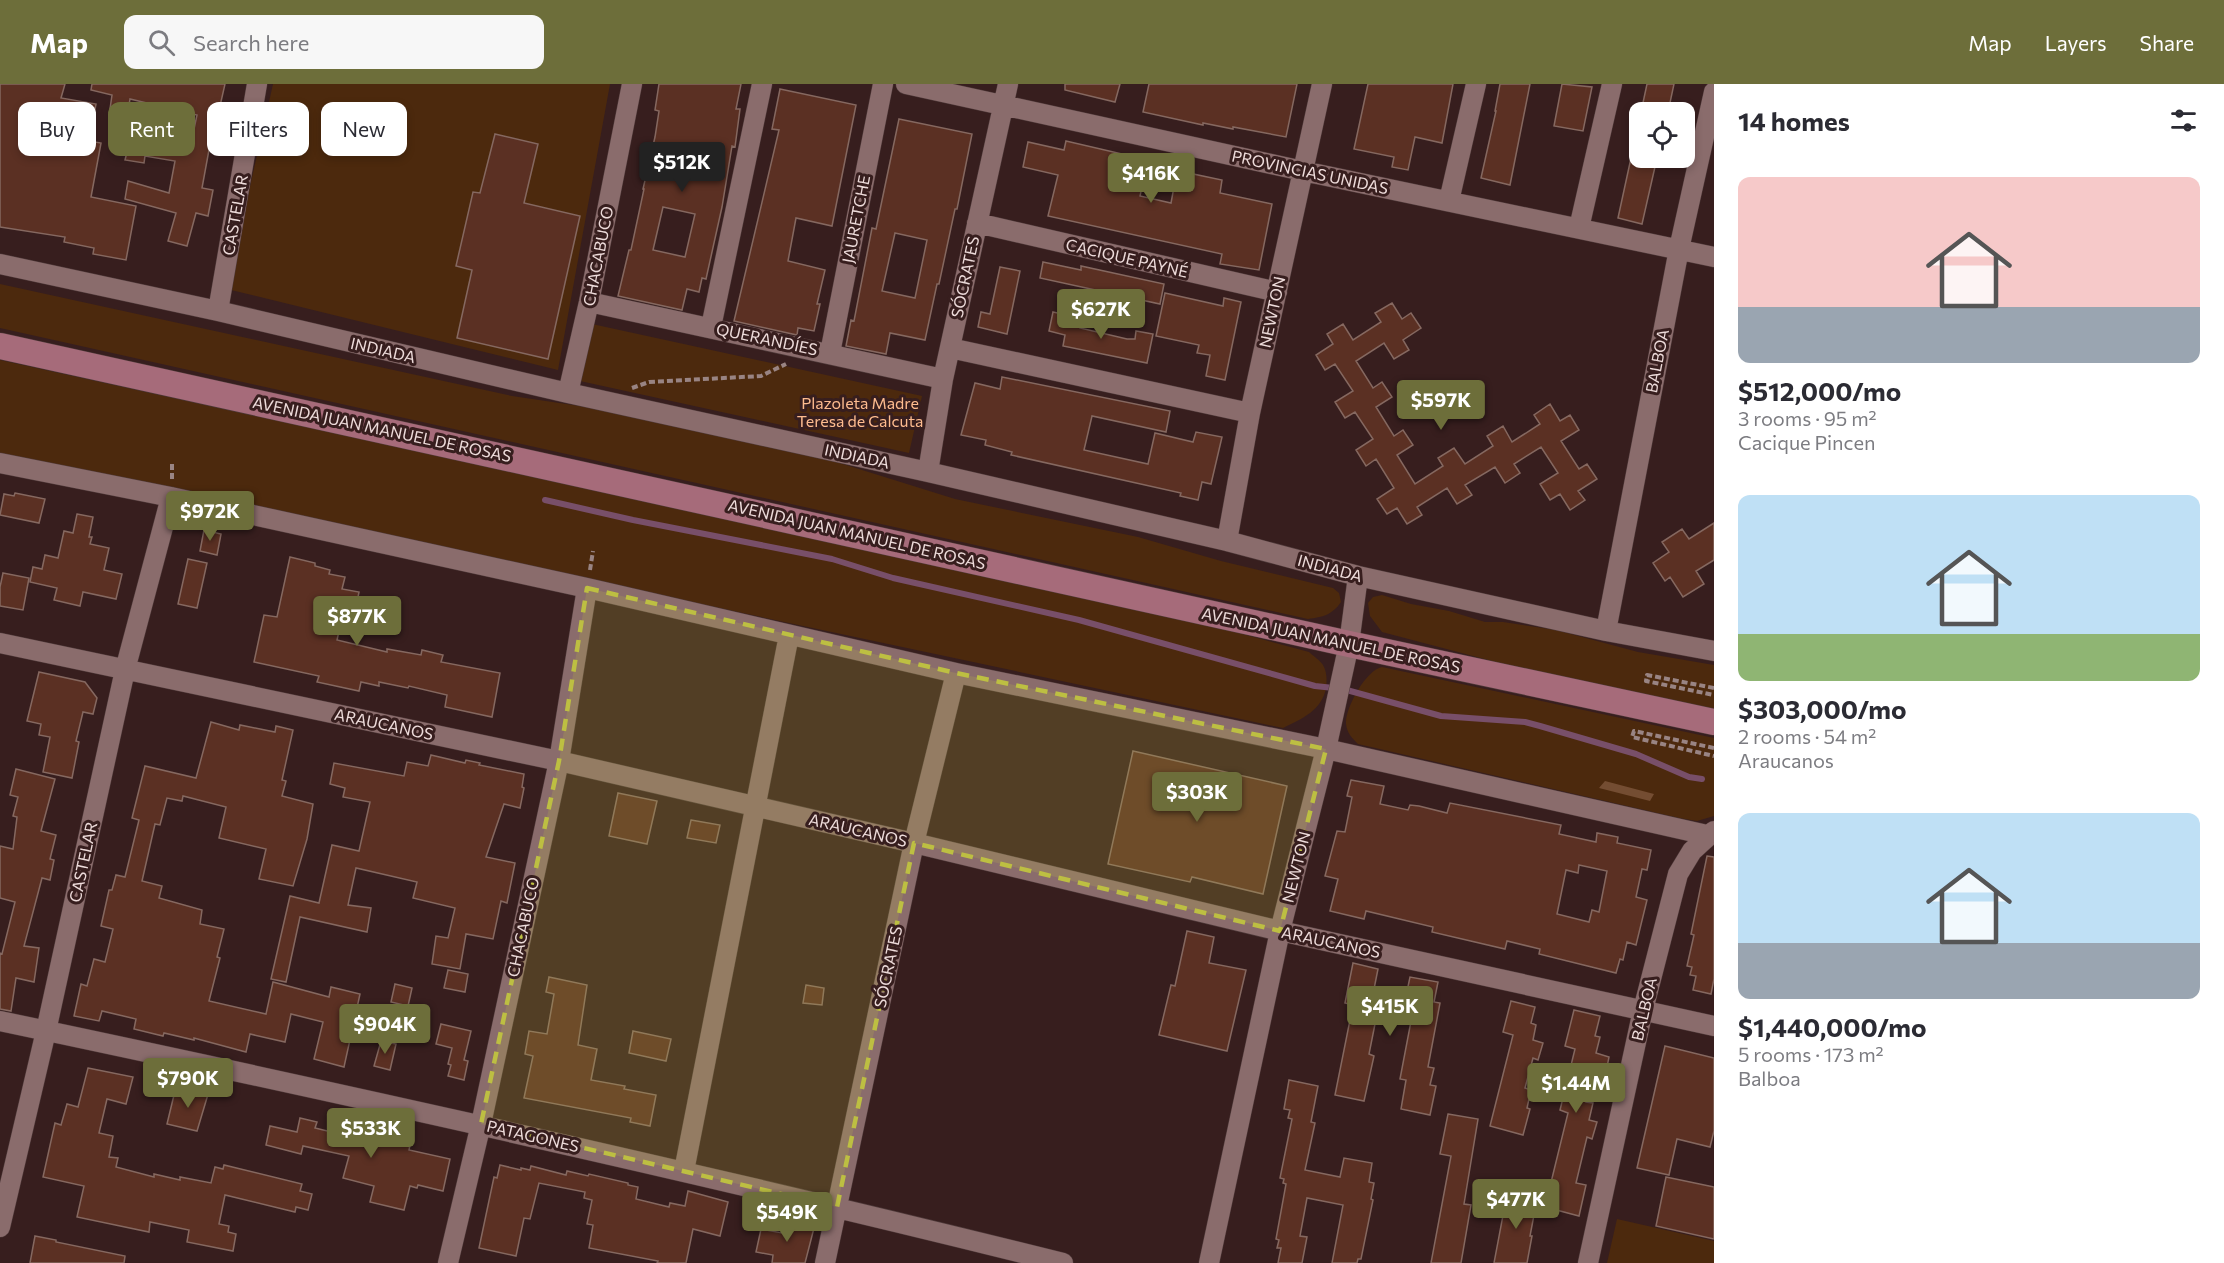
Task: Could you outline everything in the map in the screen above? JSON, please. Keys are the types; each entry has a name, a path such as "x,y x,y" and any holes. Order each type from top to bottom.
{"main road":[{"name":"AVENIDA JUAN MANUEL DE ROSAS","path":"0,345 1349,644 1714,722"}],"street":[{"name":"CASTELAR","path":"218,311 257,84"},
{"name":"CHACABUCO","path":"568,393 589,302 632,84"},
{"path":"711,327 762,84"},
{"name":"JAURETCHE","path":"823,352 883,84"},
{"name":"PROVINCIAS UNIDAS","path":"906,84 1303,171 1714,257"},
{"name":"SÓCRATES","path":"928,472 943,379 1008,84"},
{"name":"NEWTON","path":"1227,541 1250,413 1322,84"},
{"path":"1449,201 1476,84"},
{"path":"1579,228 1612,84"},
{"name":"BALBOA","path":"1606,631 1679,249 1714,92"},
{"name":"CACIQUE PAYNÉ","path":"977,223 1277,292"},
{"name":"INDIADA","path":"0,264 218,311 568,393 928,472 1227,541 1358,576 1606,631 1714,651"},
{"name":"QUERANDÍES","path":"589,302 943,379"},
{"path":"950,348 1250,413"},
{"path":"0,463 171,497 586,588 957,673 1326,748 1711,833"},
{"name":"CASTELAR","path":"0,1227 46,1031 125,670 171,497"},
{"name":"NEWTON","path":"1209,1263 1280,931 1326,748 1349,644 1358,576"},
{"name":"CHACABUCO","path":"448,1263 559,761 586,588"},
{"path":"684,1172 789,635"},
{"name":"ARAUCANOS","path":"0,643 559,761 1280,931 1714,1026"},
{"name":"SÓCRATES","path":"825,1263 914,843 957,673"},
{"name":"BALBOA","path":"1588,1263 1643,1010 1678,874 1692,851 1711,833"},
{"name":"PATAGONES","path":"0,1021 480,1124 837,1207 1063,1263"}],"path":[{"path":"628,389 649,382 761,376 823,352"},
{"path":"1714,688 1647,675 1646,681 1714,695"},
{"path":"1714,748 1634,731 1632,737 1714,756"}],"highlighted area":[{"path":"587,588 956,673 1326,749 1280,931 914,843 837,1207 481,1124 559,761"}],"green space":[{"path":"273,84 610,84 558,370 227,289 257,156 309,156 309,102 269,102"},
{"path":"0,284 512,396 593,408 830,460 955,499 1138,537 1221,561 1333,588 1339,593 1341,602 1327,615 1308,619 0,328"},
{"name":"Plazoleta Madre Teresa de Calcuta","path":"592,324 922,396 909,453 580,381"},
{"path":"0,360 1191,620 1309,652 1320,661 1324,668 1326,688 1324,696 1310,713 1283,728 0,455"},
{"path":"1382,595 1485,622 1503,622 1556,630 1638,652 1714,665 1714,710 1496,662 1382,632 1370,616 1368,603 1373,597"},
{"path":"1382,667 1714,738 1714,816 1697,821 1679,818 1358,744 1350,735 1346,724 1349,709 1363,682"},
{"path":"1617,1219 1714,1241 1714,1263 1607,1263"}],"shaded area":[{"path":"1605,781 1654,794 1650,801 1599,788"}],"building":[{"path":"0,84 65,84 61,98 84,102 18,102 18,156 96,156 96,142 101,143 91,197 136,206 126,260 93,254 94,248 64,242 65,237 0,227"},
{"path":"92,84 225,84 221,102 207,102 208,156 202,188 213,190 208,216 196,213 187,246 168,241 176,213 125,199 128,181 169,193 175,161 145,156 195,156 197,115 195,115 195,102 143,102 130,99 130,102 111,102 112,95 91,90"},
{"path":"659,84 741,84 736,109 740,109 735,147 732,146 722,207 706,279 702,278 699,292 687,289 682,310 618,296 629,250 631,250 655,137 659,111 655,110","holes":["663,207 695,214 685,257 653,250"]},
{"path":"1065,84 1120,84 1115,102 1065,90"},
{"path":"1149,84 1297,84 1286,137 1233,127 1233,129 1203,123 1203,125 1143,112"},
{"path":"1368,84 1453,84 1442,143 1415,137 1408,170 1392,167 1394,157 1354,149"},
{"path":"1500,84 1530,84 1510,185 1481,178"},
{"path":"1562,84 1592,87 1583,131 1554,126"},
{"path":"1647,84 1674,84 1670,102 1643,102"},
{"path":"780,89 856,105 832,226 796,218 788,261 825,270 817,304 820,304 814,331 798,328 797,335 734,321 779,130 772,129"},
{"path":"899,119 972,134 957,209 955,209 925,340 890,333 886,354 846,346 851,320 854,321 872,228 876,229","holes":["895,233 927,240 915,298 882,291"]},
{"path":"495,134 538,144 524,203 580,216 548,359 457,338 472,270 456,266 473,192 480,193"},
{"path":"1066,141 1148,160 1140,196 1171,203 1174,187 1190,191 1193,174 1222,180 1220,193 1272,204 1259,270 1220,264 1222,254 1048,216 1058,175 1023,167 1028,142 1064,150"},
{"path":"126,156 145,156 144,163 125,160"},
{"path":"1629,167 1655,168 1642,224 1618,218"},
{"path":"1043,262 1081,270 1081,266 1164,284 1160,304 1040,278"},
{"path":"1000,267 1020,271 1007,334 978,327 981,312 990,314"},
{"path":"1165,293 1223,306 1224,298 1241,302 1225,380 1206,376 1210,355 1197,353 1199,345 1156,336"},
{"path":"1392,303 1402,319 1411,313 1421,328 1403,340 1409,350 1394,359 1384,343 1356,361 1373,388 1382,382 1392,397 1376,407 1394,436 1403,430 1413,445 1397,455 1415,484 1443,466 1438,458 1454,448 1465,464 1493,446 1487,436 1503,426 1512,442 1540,424 1534,415 1550,404 1560,421 1570,415 1579,430 1561,441 1579,469 1587,464 1597,479 1578,491 1585,500 1570,510 1560,494 1550,500 1540,484 1558,473 1541,447 1514,464 1520,473 1505,483 1495,467 1465,485 1472,495 1457,504 1447,488 1417,507 1422,515 1407,524 1397,508 1387,514 1377,499 1394,488 1376,459 1366,466 1356,450 1373,439 1355,412 1345,418 1335,402 1353,391 1335,364 1325,370 1316,355 1333,344 1327,334 1343,324 1353,340 1381,322 1375,313"},
{"path":"1053,312 1067,315 1066,319 1081,322 1080,328 1127,339 1135,339 1136,331 1153,334 1147,363 1063,346 1065,335 1049,331"},
{"path":"1002,377 1170,411 1166,432 1092,416 1084,450 1148,464 1155,433 1193,442 1196,432 1222,437 1211,484 1202,482 1198,500 1180,496 1181,493 1011,455 1012,452 985,445 986,440 961,435 975,383 1000,389"},
{"path":"15,493 45,499 39,523 0,515 4,494 14,496"},
{"path":"77,514 93,517 90,544 109,548 104,570 122,574 116,599 83,592 80,606 54,600 57,588 30,582 33,567 42,569 45,555 58,558 64,531 73,533"},
{"path":"1714,523 1714,560 1696,571 1704,584 1683,597 1670,577 1665,581 1653,563 1669,552 1662,542 1682,529 1689,539"},
{"path":"204,530 221,534 217,555 200,551"},
{"path":"290,557 315,563 315,566 330,570 329,574 345,577 342,589 359,592 356,607 345,605 337,640 387,652 387,649 421,655 422,650 443,655 441,662 500,673 492,717 445,707 447,695 409,686 408,688 379,682 379,686 361,682 359,691 317,682 319,676 254,662 264,615 277,617"},
{"path":"188,559 207,563 197,608 178,604"},
{"path":"3,573 29,578 23,610 0,606"},
{"path":"39,672 85,682 97,698 93,714 83,712 76,741 79,742 72,778 43,772 50,737 39,735 41,724 27,721"},
{"path":"211,722 239,730 240,725 275,732 276,726 293,730 282,780 286,781 282,796 313,804 307,839 293,886 259,879 266,849 219,838 226,807 183,796 182,801 167,798 160,825 155,824 142,881 162,886 159,898 202,910 200,924 224,929 217,957 220,958 209,1001 266,1014 273,982 329,997 331,987 360,994 344,1067 314,1059 323,1022 291,1014 285,1042 250,1034 246,1052 194,1038 194,1040 164,1033 163,1036 134,1029 136,1019 102,1011 99,1021 74,1016 81,984 87,986 94,959 105,962 113,929 101,926 109,890 112,890 116,875 125,877 139,820 132,818 145,766 196,778"},
{"path":"1133,751 1287,786 1263,894 1192,877 1190,882 1108,864"},
{"path":"431,755 465,763 466,760 480,763 479,765 524,774 520,808 504,804 486,857 515,863 507,903 501,901 493,939 466,934 460,969 432,964 436,936 448,938 455,908 413,898 417,882 356,868 348,905 371,908 367,932 300,917 286,982 271,979 290,896 319,903 332,845 359,851 370,802 343,797 345,788 330,784 334,763 404,776 407,762 428,766"},
{"path":"16,769 55,779 41,831 56,835 50,859 54,860 50,880 42,878 24,946 39,948 34,982 16,978 11,1011 0,1009 0,953 2,954 15,902 0,898 0,846 13,849 17,817 13,816 18,797 10,795"},
{"path":"1351,780 1384,786 1380,804 1408,810 1410,805 1419,806 1447,813 1450,803 1561,825 1559,834 1596,842 1597,833 1618,837 1617,843 1651,850 1647,870 1642,869 1636,897 1647,900 1636,945 1627,942 1623,960 1620,959 1616,973 1539,954 1540,949 1507,941 1505,949 1432,932 1433,927 1366,911 1364,919 1330,911 1338,879 1325,876 1337,831 1345,832 1352,797 1347,796","holes":["1579,865 1607,871 1599,912 1592,910 1589,922 1557,914 1566,870 1578,873"]},
{"path":"618,793 657,801 647,844 609,836"},
{"path":"691,820 720,825 716,843 687,838"},
{"path":"1707,856 1714,857 1714,979 1711,994 1693,990 1696,976 1690,975 1692,967 1687,966"},
{"path":"1187,931 1214,937 1209,963 1246,970 1227,1051 1159,1035 1171,985 1175,986"},
{"path":"1353,963 1378,969 1374,989 1406,996 1410,977 1438,982 1434,1002 1440,1003 1428,1067 1434,1068 1430,1085 1436,1086 1430,1115 1401,1109 1406,1080 1400,1079 1412,1016 1383,1011 1381,1020 1376,1019 1369,1054 1374,1056 1364,1101 1335,1095 1353,1005 1345,1003"},
{"path":"448,970 468,974 465,992 444,988"},
{"path":"549,977 587,985 578,1045 597,1049 591,1080 656,1095 650,1126 630,1122 631,1118 524,1098 533,1056 525,1054 529,1031 547,1034 554,994 546,992"},
{"path":"395,984 412,988 408,1006 391,1002"},
{"path":"806,985 824,988 822,1005 803,1003"},
{"path":"1511,1001 1535,1007 1531,1023 1536,1025 1533,1040 1543,1043 1538,1060 1533,1058 1525,1088 1531,1090 1527,1108 1530,1109 1523,1135 1490,1126 1513,1035 1503,1032"},
{"path":"1574,1010 1600,1016 1595,1036 1600,1037 1596,1053 1609,1057 1606,1072 1594,1069 1586,1102 1593,1103 1589,1120 1597,1122 1592,1139 1587,1137 1576,1183 1586,1185 1579,1216 1545,1207 1568,1113 1560,1110 1575,1049 1565,1046"},
{"path":"441,1024 471,1031 464,1060 468,1061 464,1080 448,1076 452,1048 436,1044"},
{"path":"633,1031 671,1039 666,1061 629,1053"},
{"path":"381,1041 396,1044 390,1070 374,1066"},
{"path":"1665,1046 1714,1058 1714,1131 1710,1147 1677,1139 1669,1175 1637,1168"},
{"path":"88,1068 133,1077 126,1104 107,1099 99,1133 113,1136 109,1157 118,1158 116,1167 154,1177 154,1174 180,1180 180,1177 211,1183 215,1167 223,1169 224,1165 302,1184 300,1191 312,1194 308,1210 296,1207 295,1212 225,1195 219,1224 229,1226 228,1232 236,1234 233,1251 187,1242 189,1230 150,1222 149,1232 77,1217 84,1186 43,1177 55,1123 61,1125 67,1104 78,1107"},
{"path":"1289,1080 1318,1086 1311,1122 1315,1123 1305,1170 1340,1177 1344,1158 1372,1163 1369,1182 1374,1183 1371,1199 1373,1200 1361,1259 1358,1259 1357,1263 1332,1263 1343,1205 1307,1198 1300,1236 1307,1237 1302,1263 1278,1263 1281,1248 1277,1248 1279,1240 1276,1239 1286,1184 1283,1183 1284,1179 1280,1178 1292,1119 1288,1118 1290,1110 1284,1109"},
{"path":"192,1086 209,1091 197,1131 167,1124 174,1095 189,1098"},
{"path":"1448,1114 1478,1119 1464,1204 1471,1205 1461,1263 1431,1263 1451,1156 1440,1154"},
{"path":"300,1118 317,1122 315,1128 356,1138 360,1122 412,1135 409,1150 450,1159 443,1191 418,1185 417,1188 410,1186 404,1210 370,1202 374,1186 343,1178 349,1156 303,1146 301,1154 266,1145 270,1126 297,1132"},
{"path":"500,1165 521,1170 521,1168 530,1170 531,1166 566,1175 567,1171 588,1176 589,1174 628,1183 628,1185 638,1187 636,1199 669,1207 670,1203 685,1206 688,1191 728,1202 720,1236 693,1229 686,1263 657,1263 658,1261 589,1248 593,1225 587,1224 592,1200 584,1198 585,1192 539,1183 530,1219 524,1218 516,1256 479,1248 494,1177 497,1178"},
{"path":"1666,1177 1714,1187 1714,1239 1656,1226"},
{"path":"1507,1194 1537,1199 1527,1263 1494,1263"},
{"path":"785,1220 814,1228 805,1263 772,1263 773,1255 756,1252 761,1229 782,1233"},
{"path":"35,1236 125,1256 124,1263 30,1263"}],"waterway":[{"path":"545,500 633,520 832,559 893,578 1079,620 1315,686 1343,689 1441,716 1525,722 1636,754 1689,777 1702,779"}]}
